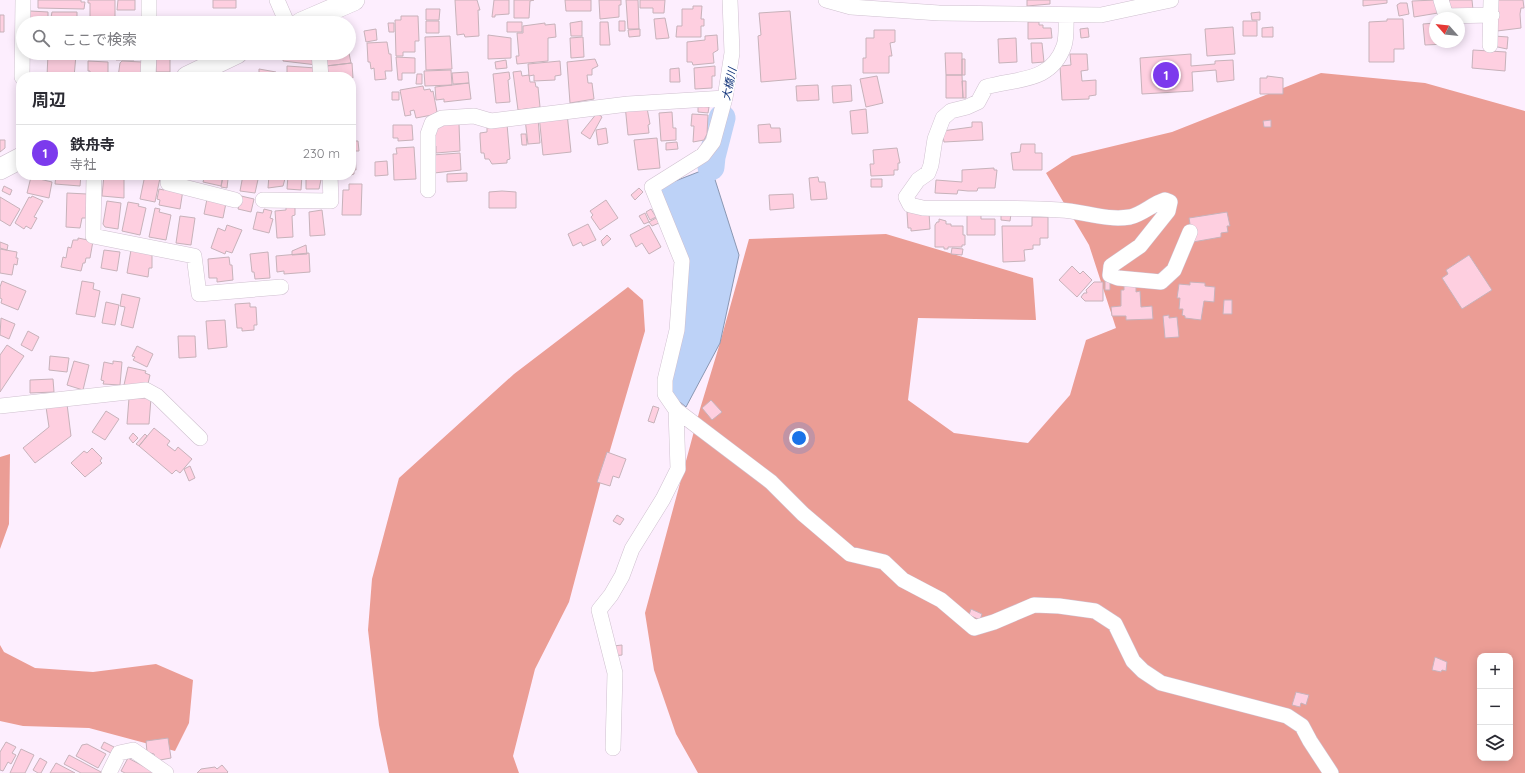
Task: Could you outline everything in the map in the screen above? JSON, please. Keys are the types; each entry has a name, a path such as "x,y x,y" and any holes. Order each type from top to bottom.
{"street":[{"path":"23,0 23,16"},
{"path":"149,0 149,16"},
{"path":"277,0 284,16"},
{"path":"320,16 354,0"},
{"path":"730,0 732,53 725,98 714,142 703,156 652,187 682,261 677,330 665,380 665,394 676,410 771,482 850,554 884,562 904,580 941,600 974,628 994,622 1034,605 1059,606 1095,611 1115,624 1133,661 1143,671 1161,683 1287,716 1302,726 1332,773"},
{"path":"826,0 851,7 939,7 1066,15 1101,15 1171,0"},
{"path":"1441,0 1446,16 1492,15"},
{"path":"1490,45 1492,15 1491,0"},
{"path":"1066,15 1064,44 1058,58 1044,73 1028,79 986,87 978,102 967,107 950,111 943,118 935,139 931,165 928,172 918,180 906,197 910,205 923,208 1062,210 1110,218 1130,216 1143,211 1155,203 1165,200 1170,202 1168,211 1140,246 1111,266 1110,275 1118,278 1161,282 1174,270 1190,232"},
{"path":"22,60 22,72"},
{"path":"148,72 149,60"},
{"path":"197,72 222,60"},
{"path":"320,60 321,72"},
{"path":"428,190 428,134 432,123 442,118 474,116 490,121 628,104 725,98"},
{"path":"0,169 16,161"},
{"path":"94,180 93,236 194,256 199,294 281,287"},
{"path":"168,180 168,183 235,200"},
{"path":"263,200 331,201 330,180"},
{"path":"0,406 146,390 157,396 200,438"},
{"path":"613,748 615,673 599,610 611,595 622,576 632,549 663,499 678,469 676,410"},
{"path":"109,773 119,753 133,750 166,773"}],"shaded area":[{"path":"1321,73 1425,83 1525,111 1525,773 698,773 676,734 654,670 645,613 700,409 749,239 886,234 1033,278 1036,320 918,318 908,400 954,433 1028,443 1070,395 1086,340 1116,328 1089,245 1046,173 1072,156 1172,132"},
{"path":"628,287 643,300 645,331 601,481 569,602 535,669 513,756 519,773 389,773 379,725 368,630 372,579 399,478 514,374"},
{"path":"10,454 9,524 0,549 0,457"},
{"path":"0,645 4,652 35,668 93,672 156,664 193,680 189,723 175,751 89,728 23,726 0,721"}],"water":[{"path":"711,167 739,255 720,343 686,407 669,393 685,260 655,189"}],"building":[{"path":"38,0 81,0 81,2 85,2 84,9 38,8"},
{"path":"88,0 115,0 115,16 90,16 90,3 88,3"},
{"path":"118,0 135,0 135,10 117,10"},
{"path":"213,0 236,0 236,8 213,8"},
{"path":"455,0 477,0 480,10 478,10 479,36 465,37 464,34 457,35"},
{"path":"494,0 509,0 509,14 495,15 495,17 492,17"},
{"path":"514,0 534,0 530,1 529,18 514,18"},
{"path":"565,0 591,0 591,11 566,11"},
{"path":"599,0 621,0 621,5 619,5 619,17 600,19"},
{"path":"626,0 638,0 639,29 628,29"},
{"path":"640,0 665,0 664,13 653,13 653,8 640,8"},
{"path":"1027,0 1050,0 1050,4 1027,6"},
{"path":"1363,0 1387,0 1387,3 1363,6"},
{"path":"1436,0 1438,12 1429,12 1429,14 1414,17 1412,1"},
{"path":"1449,0 1472,0 1473,10 1449,11"},
{"path":"1495,0 1523,0 1524,8 1521,8 1520,14 1521,28 1497,31"},
{"path":"1400,3 1407,3 1409,14 1399,16 1397,5"},
{"path":"693,6 702,6 701,19 704,19 704,26 701,26 701,37 676,37 677,26 682,26 682,9 693,9"},
{"path":"426,9 440,9 439,20 426,20"},
{"path":"30,11 48,12 48,16 30,16"},
{"path":"790,11 796,79 761,82 758,36 761,35 759,13"},
{"path":"52,12 77,12 77,16 51,16"},
{"path":"1260,12 1260,20 1252,20 1251,13"},
{"path":"0,15 4,15 4,32 0,32"},
{"path":"401,16 418,16 419,41 415,41 415,52 403,52 403,56 396,56 395,20 401,20"},
{"path":"665,18 669,38 656,39 654,19"},
{"path":"1387,19 1403,19 1404,49 1394,49 1394,62 1369,62 1369,22 1387,21"},
{"path":"426,21 439,21 439,33 426,33"},
{"path":"582,21 582,36 571,36 570,23"},
{"path":"619,21 625,21 625,31 619,31"},
{"path":"1243,21 1257,21 1257,36 1243,36"},
{"path":"507,22 522,22 522,32 507,32"},
{"path":"600,22 608,22 610,45 600,45"},
{"path":"1028,22 1039,22 1039,25 1043,25 1043,28 1051,28 1052,38 1028,39"},
{"path":"388,23 394,23 394,32 389,32"},
{"path":"545,23 545,25 555,24 556,37 548,38 548,61 517,64 516,56 519,56 517,33 523,33 523,26"},
{"path":"1423,24 1429,24 1429,45 1425,45"},
{"path":"1233,27 1235,54 1207,56 1205,29"},
{"path":"1273,27 1273,37 1262,37 1262,28"},
{"path":"1088,28 1089,37 1081,38 1080,29"},
{"path":"376,29 377,40 366,42 364,31"},
{"path":"640,29 640,36 629,37 628,30"},
{"path":"874,30 895,30 895,42 890,43 892,56 889,56 889,73 863,73 863,58 866,58 866,38 874,38"},
{"path":"488,35 511,38 511,58 488,59"},
{"path":"717,35 718,50 713,53 714,63 693,65 692,62 687,62 687,42 705,40 705,36"},
{"path":"450,36 452,69 426,70 425,37"},
{"path":"1494,36 1508,37 1507,49 1493,46"},
{"path":"583,37 584,57 571,58 570,38"},
{"path":"1016,38 1017,62 999,63 998,39"},
{"path":"387,42 389,54 391,54 392,71 385,71 386,79 375,80 374,68 371,69 370,62 368,62 367,43"},
{"path":"1031,43 1042,43 1044,62 1032,63"},
{"path":"1473,50 1506,52 1505,71 1472,68"},
{"path":"945,53 962,53 962,75 946,75"},
{"path":"1070,54 1087,54 1088,70 1081,71 1082,81 1096,80 1096,95 1089,96 1089,99 1062,100 1060,66 1071,65"},
{"path":"1191,54 1191,66 1215,64 1215,61 1233,60 1234,80 1217,82 1216,70 1192,72 1193,91 1142,94 1140,58"},
{"path":"396,57 415,58 415,73 402,73 402,80 398,80"},
{"path":"595,59 598,66 592,69 592,75 587,75 588,83 592,83 594,99 570,103 567,62"},
{"path":"962,59 965,59 965,75 962,75"},
{"path":"48,60 76,60 74,72 47,72"},
{"path":"156,60 170,60 170,72 156,72"},
{"path":"316,60 317,65 283,61"},
{"path":"325,60 350,60 351,63 326,66"},
{"path":"506,60 507,68 496,69 495,62"},
{"path":"88,61 108,62 108,72 88,71"},
{"path":"122,61 142,62 141,72 119,72 120,63"},
{"path":"560,61 561,75 555,76 555,80 534,81 534,75 529,76 528,64"},
{"path":"352,63 353,72 327,72 326,66"},
{"path":"287,66 316,68 316,72 287,72"},
{"path":"715,66 715,76 712,76 712,88 695,89 694,68"},
{"path":"679,68 680,82 670,82 670,69"},
{"path":"259,69 276,72 259,72"},
{"path":"451,70 452,85 425,86 424,71"},
{"path":"521,71 522,76 529,75 530,82 535,82 536,87 538,87 540,107 518,110 513,72"},
{"path":"468,72 469,83 453,84 452,73"},
{"path":"509,72 510,79 508,80 510,102 496,103 493,74"},
{"path":"417,74 422,74 422,84 416,84"},
{"path":"946,75 962,75 963,98 946,98"},
{"path":"877,76 883,103 866,107 860,79"},
{"path":"1267,76 1283,78 1283,94 1260,94 1260,78 1267,78"},
{"path":"962,81 966,81 966,98 963,98"},
{"path":"469,83 471,99 444,102 444,99 436,100 435,87"},
{"path":"818,85 819,100 797,101 796,86"},
{"path":"851,85 852,101 833,103 832,86"},
{"path":"423,86 424,90 430,89 431,92 433,91 437,112 432,115 416,118 414,110 410,111 411,115 405,116 400,90"},
{"path":"392,92 399,92 399,100 392,100"},
{"path":"625,105 647,108 650,124 648,125 649,133 628,135"},
{"path":"698,106 709,107 708,113 698,112"},
{"path":"866,109 868,133 852,134 850,111"},
{"path":"672,112 673,128 676,128 676,140 661,141 659,113"},
{"path":"567,113 571,152 543,155 539,115"},
{"path":"597,113 602,117 590,139 581,133"},
{"path":"692,114 708,115 707,134 704,140 693,142 694,126 691,126"},
{"path":"538,118 540,143 528,144 525,119"},
{"path":"1271,120 1271,127 1264,127 1263,121"},
{"path":"437,122 459,124 460,151 436,153 436,146 432,146"},
{"path":"972,122 982,122 983,140 944,142 942,131 972,127"},
{"path":"487,124 507,124 510,159 507,160 507,163 492,164 489,159 485,159 484,153 481,153 480,133 487,132"},
{"path":"770,124 771,128 780,128 781,142 759,143 758,125"},
{"path":"393,125 412,125 413,140 398,141 398,138 393,138"},
{"path":"606,128 608,143 598,145 596,130"},
{"path":"521,134 526,134 527,145 522,145"},
{"path":"657,138 660,168 638,170 634,140"},
{"path":"0,140 5,140 5,148 0,152"},
{"path":"356,141 358,141 359,151 356,151"},
{"path":"677,142 678,149 666,150 666,143"},
{"path":"1021,144 1035,144 1035,153 1042,153 1042,170 1013,170 1011,153 1020,152"},
{"path":"414,147 416,179 394,180 393,154 397,154 396,148"},
{"path":"897,148 900,163 898,163 898,170 894,170 894,175 871,176 870,164 874,164 873,150"},
{"path":"460,153 461,170 434,173 432,155"},
{"path":"387,161 388,175 375,176 375,162"},
{"path":"994,168 994,170 997,170 995,188 978,188 977,191 958,190 957,194 935,193 936,180 962,182 962,170"},
{"path":"467,173 467,181 447,182 447,174"},
{"path":"818,177 819,182 825,182 827,199 811,200 809,178"},
{"path":"871,179 882,179 882,187 871,187"},
{"path":"30,180 44,180 52,182 49,198 27,193"},
{"path":"55,180 81,180 80,186 55,184"},
{"path":"104,180 124,180 124,198 102,196"},
{"path":"144,180 160,180 155,202 140,199"},
{"path":"204,180 222,180 221,186 203,182"},
{"path":"222,180 228,180 227,188 221,187"},
{"path":"242,180 258,180 255,193 240,191"},
{"path":"269,180 285,180 283,186 268,188"},
{"path":"288,180 302,180 301,190 287,189"},
{"path":"306,180 321,180 319,189 306,189"},
{"path":"349,184 362,184 361,215 342,215 343,190 349,190"},
{"path":"4,186 12,190 10,195 2,191"},
{"path":"164,187 183,190 180,209 159,205 160,200 157,199 159,189 164,190"},
{"path":"639,188 643,192 635,200 631,195"},
{"path":"489,192 516,192 516,208 489,208"},
{"path":"67,193 87,194 86,218 82,218 80,228 66,227"},
{"path":"793,194 794,208 770,210 769,195"},
{"path":"32,196 43,201 34,217 37,218 31,229 26,226 24,229 15,223 29,197 31,198"},
{"path":"241,196 254,199 251,212 238,209"},
{"path":"0,197 20,209 10,226 0,220"},
{"path":"207,199 226,203 223,218 204,214"},
{"path":"606,200 618,218 600,230 591,217 593,215 590,211"},
{"path":"107,201 121,203 118,229 105,227 103,224"},
{"path":"128,202 139,204 138,206 146,208 140,235 122,231"},
{"path":"295,205 295,215 292,216 293,237 277,238 275,211 286,210 286,206"},
{"path":"155,208 160,209 159,212 171,215 166,240 149,237"},
{"path":"264,209 272,211 270,218 273,219 269,233 253,229 257,212 263,213"},
{"path":"651,209 656,217 650,220 646,212"},
{"path":"322,210 325,235 310,236 309,212"},
{"path":"907,212 929,212 930,229 911,231 911,228 908,228"},
{"path":"967,212 981,212 981,219 995,219 995,235 967,235"},
{"path":"1227,212 1230,226 1227,226 1228,232 1221,233 1221,237 1193,242 1189,218"},
{"path":"645,213 649,222 644,224 639,216"},
{"path":"1001,213 1011,214 1010,221 1001,220"},
{"path":"180,216 195,218 191,245 176,243"},
{"path":"1032,217 1048,217 1048,238 1040,238 1040,245 1033,245 1033,249 1024,250 1025,261 1003,262 1002,226 1032,226"},
{"path":"656,218 659,223 652,226 649,222"},
{"path":"939,219 946,221 946,224 951,224 951,226 963,226 965,245 962,245 962,247 948,247 948,249 944,249 944,247 935,247 935,225 939,222"},
{"path":"588,224 596,240 583,246 581,242 573,246 568,234"},
{"path":"227,225 242,230 232,253 226,251 225,254 211,248 218,228 225,231"},
{"path":"649,225 661,247 649,254 642,243 636,247 630,235"},
{"path":"607,235 611,239 603,246 601,241"},
{"path":"78,238 93,241 90,258 86,258 81,271 61,267 63,257 66,258 68,247 71,248 73,240 78,240"},
{"path":"0,242 8,245 7,250 0,248"},
{"path":"306,245 307,254 292,255 292,251"},
{"path":"952,248 963,249 962,255 951,254"},
{"path":"0,249 17,252 17,265 14,264 12,275 0,273"},
{"path":"104,250 120,252 117,271 101,268"},
{"path":"131,250 152,254 152,268 149,268 148,277 127,273"},
{"path":"268,252 270,278 255,279 254,272 252,272 250,254"},
{"path":"309,253 310,272 284,274 284,271 277,272 276,256"},
{"path":"1469,255 1492,290 1462,309 1442,278 1448,274 1446,270"},
{"path":"229,257 230,265 232,265 233,280 217,282 217,278 209,278 208,259"},
{"path":"1072,266 1080,274 1083,271 1092,280 1077,297 1059,280"},
{"path":"2,281 26,291 18,310 1,303 2,299 0,298 0,287"},
{"path":"82,281 94,283 93,289 100,291 95,317 76,314"},
{"path":"1105,281 1110,282 1110,290 1105,290"},
{"path":"1094,282 1103,282 1103,301 1085,301 1081,297 1084,293 1087,293 1086,290"},
{"path":"1190,282 1205,283 1205,286 1215,287 1214,302 1204,301 1201,320 1185,318 1185,316 1182,315 1183,309 1179,309 1180,298 1177,298 1179,284 1190,285"},
{"path":"1136,283 1136,292 1140,291 1141,307 1152,306 1153,319 1126,320 1126,316 1112,316 1111,307 1121,306 1121,290 1124,290 1124,284"},
{"path":"122,294 140,298 133,328 121,325 125,307 120,306"},
{"path":"1224,300 1232,300 1232,314 1223,314"},
{"path":"106,302 119,305 115,325 102,323"},
{"path":"250,303 250,307 256,307 257,325 254,325 254,330 242,331 242,328 237,328 235,304"},
{"path":"1169,315 1169,318 1177,317 1179,337 1165,338 1163,316"},
{"path":"1,318 15,324 9,339 0,335"},
{"path":"225,320 227,347 208,349 206,321"},
{"path":"28,331 39,337 32,351 21,345"},
{"path":"178,336 195,336 196,357 179,358"},
{"path":"7,345 24,356 0,392 0,355"},
{"path":"137,346 153,354 147,367 133,360 135,357 132,356"},
{"path":"50,356 69,358 67,372 49,370"},
{"path":"74,361 89,365 83,390 67,385"},
{"path":"113,361 122,362 120,385 103,384 104,381 101,380 104,362 113,364"},
{"path":"128,367 146,371 145,373 150,375 147,388 124,385"},
{"path":"53,379 54,392 30,393 30,380"},
{"path":"129,398 151,398 149,424 127,424"},
{"path":"711,400 722,412 712,420 702,408"},
{"path":"67,404 71,436 35,463 23,448 49,427 46,407"},
{"path":"653,406 659,408 654,423 648,421"},
{"path":"106,411 119,419 105,440 92,432"},
{"path":"154,428 170,441 167,445 175,451 178,447 192,459 180,473 176,470 172,474 139,446"},
{"path":"133,433 138,438 133,443 129,438"},
{"path":"145,434 147,436 139,446 136,444"},
{"path":"92,448 102,458 100,461 102,463 85,477 71,463 84,451 87,453"},
{"path":"607,452 626,459 619,478 613,476 610,486 597,482"},
{"path":"190,466 195,478 189,481 184,469"},
{"path":"617,515 624,519 620,525 613,521"},
{"path":"971,609 982,614 980,620 969,615"},
{"path":"622,645 622,655 614,656 613,646"},
{"path":"1435,657 1447,662 1446,671 1442,670 1441,672 1432,670"},
{"path":"1296,692 1309,695 1306,705 1301,703 1300,707 1292,705"},
{"path":"168,738 171,758 160,760 155,757 154,754 147,752 146,741"},
{"path":"6,742 16,747 12,753 16,755 11,764 8,762 3,771 0,770 0,752"},
{"path":"104,742 114,747 111,753 101,748"},
{"path":"87,744 106,754 98,768 76,756 82,745"},
{"path":"21,749 34,755 25,773 10,773"},
{"path":"69,755 101,773 81,773 64,764"},
{"path":"40,758 47,762 41,773 38,773 33,770"},
{"path":"128,758 156,773 125,773 121,771"},
{"path":"56,763 75,773 50,773"},
{"path":"222,765 228,772 227,773 197,773 201,769 215,767 217,769"}],"waterway":[{"name":"大橋川","path":"711,167 712,157 722,118"}],"place":[{"name":"鉄舟寺","path":"1166,75"}]}
